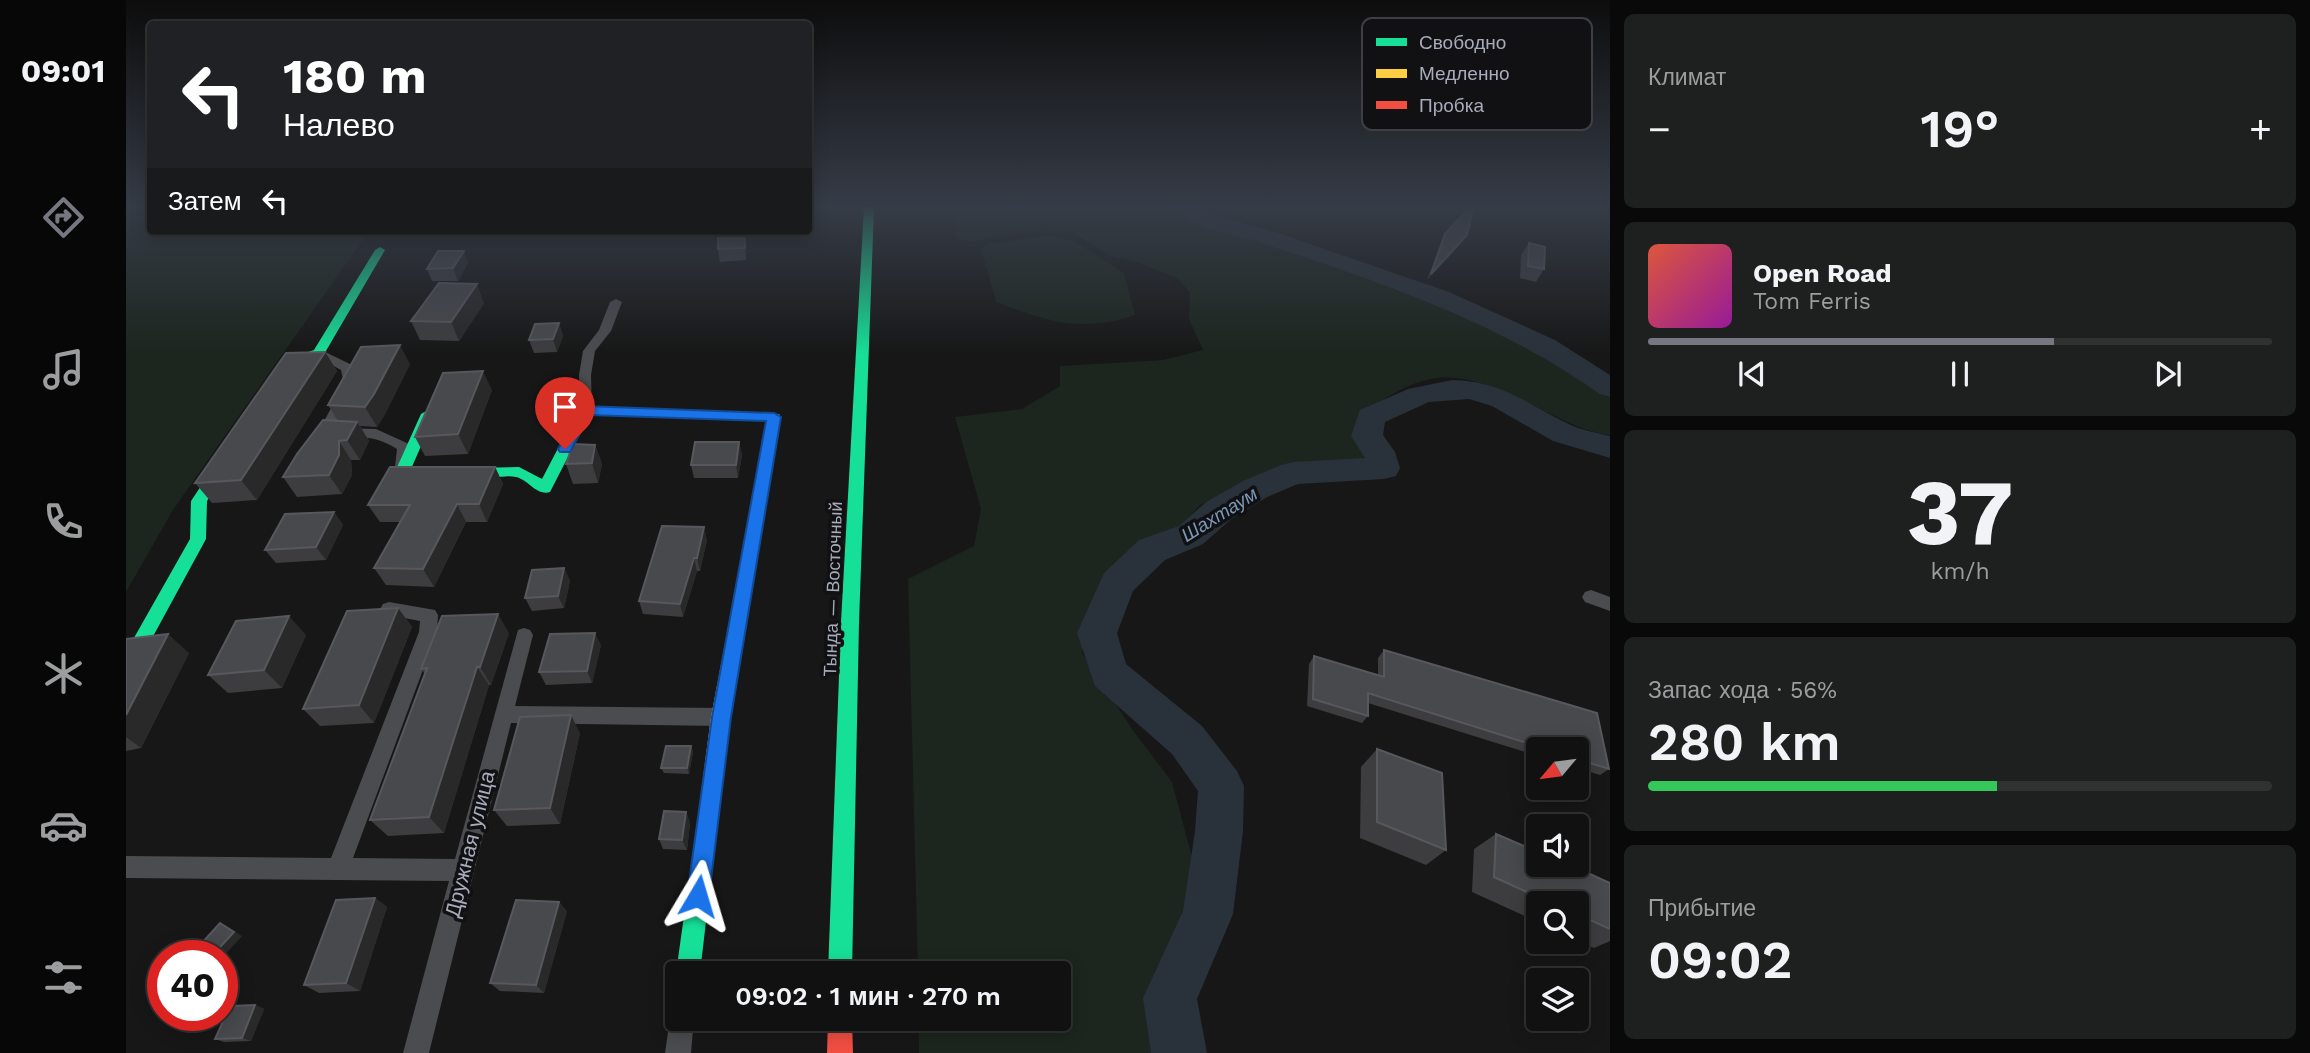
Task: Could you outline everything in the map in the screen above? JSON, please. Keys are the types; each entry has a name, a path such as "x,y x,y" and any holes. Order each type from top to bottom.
{"street":[{"path":"319,353 376,256"},
{"name":"Тында — Восточный","path":"840,961 850,622 867,256"},
{"path":"401,474 519,472 545,488 585,410 585,375 589,351 605,331 616,302"},
{"path":"288,370 296,359 319,353 347,368 351,384 329,425 326,437 373,431 386,436 404,447 401,474"},
{"path":"401,474 432,405"},
{"path":"585,410 774,417 721,717 690,961"},
{"path":"126,670 198,539 199,501 229,457"},
{"path":"1591,597 1610,604"},
{"path":"338,869 428,632 429,615 389,609"},
{"name":"Дружная улица","path":"416,1053 524,635"},
{"path":"503,714 721,717"},
{"path":"126,867 463,870"},
{"path":"678,1053 681,1031"},
{"path":"839,1031 840,1053"}],"shaded area":[{"path":"126,256 351,256 173,510 126,592"},
{"path":"983,256 1098,256 1124,273 1135,315 1081,324 1031,315 996,302"},
{"path":"1112,256 1305,256 1324,262 1506,331 1581,374 1610,395 1610,435 1574,425 1477,382 1450,378 1427,380 1399,391 1364,411 1355,437 1368,460 1275,468 1200,505 1180,527 1133,550 1098,597 1082,653 1132,729 1172,782 1192,857 1190,919 1154,973 1155,1053 919,1053 919,1031 1071,1031 1071,961 918,961 908,579 974,546 981,509 955,417 1022,409 1060,386 1060,366 1163,360 1203,350 1189,319 1190,293 1178,279 1140,263"}],"building":[{"path":"435,256 461,256 453,268 427,269"},
{"path":"1437,256 1447,256 1431,274"},
{"path":"1528,256 1545,256 1544,269 1528,266"},
{"path":"439,283 477,284 451,322 411,321"},
{"path":"559,323 553,339 529,340 535,324"},
{"path":"400,345 365,407 328,405 361,347"},
{"path":"325,352 241,480 195,483 286,353"},
{"path":"483,371 458,434 415,437 443,373"},
{"path":"323,420 357,422 347,440 339,441 339,455 329,475 283,477 297,454"},
{"path":"695,442 739,442 736,465 691,465"},
{"path":"573,444 595,445 592,463 566,464"},
{"path":"390,467 495,467 479,504 457,504 423,569 374,568 410,505 368,505"},
{"path":"334,512 316,547 265,550 285,514"},
{"path":"662,526 704,527 697,558 694,558 680,604 639,601"},
{"path":"564,568 558,596 525,598 532,570"},
{"path":"398,608 359,705 303,709 347,611"},
{"path":"498,614 480,667 477,667 429,817 370,820 427,668 421,669 442,616"},
{"path":"289,616 264,670 208,675 236,621"},
{"path":"595,633 587,671 539,672 550,634"},
{"path":"168,634 126,715 126,639"},
{"path":"1384,650 1597,713 1609,769 1589,763 1589,737 1526,737 1526,743 1368,693 1368,716 1313,699 1314,656 1384,677"},
{"path":"571,715 550,808 494,810 520,717"},
{"path":"666,746 691,746 687,768 661,768"},
{"path":"1377,749 1442,773 1446,850 1377,822"},
{"path":"664,811 686,812 682,840 659,839"},
{"path":"1496,834 1526,847 1526,877 1589,877 1589,874 1610,883 1610,929 1589,919 1589,891 1526,892 1494,877"},
{"path":"375,898 346,983 304,985 336,900"},
{"path":"516,900 559,902 536,985 490,983"},
{"path":"220,923 234,932 227,940 205,940"},
{"path":"255,1005 242,1038 215,1039 219,1031 238,1031 238,1006"}],"waterway":[{"name":"Шахтаум","path":"1322,256 1440,298 1511,328 1545,346 1610,388"},
{"name":"Шахтаум","path":"1179,1053 1170,998 1208,914 1219,831 1221,786 1187,740 1109,674 1097,633 1117,583 1152,550 1191,535 1218,511 1255,489 1293,473 1384,468 1379,452 1367,436 1371,417 1402,402 1435,391 1469,389 1486,393 1511,403 1564,434 1610,447"}],"traffic: fast":[{"path":"294,362 319,353 376,256"},
{"path":"840,961 850,622 867,256"},
{"path":"470,473 519,472 545,488 585,410 774,417 745,581"},
{"path":"421,474 401,474 428,414"},
{"path":"126,669 198,539 199,501 220,469"},
{"path":"690,961 710,801"}],"traffic: slow":[{"path":"710,801 721,717 745,581"}],"traffic: jam":[{"path":"840,1031 840,1053"}],"route":[{"path":"565,449 585,410 774,417 721,717 698,896"}]}
